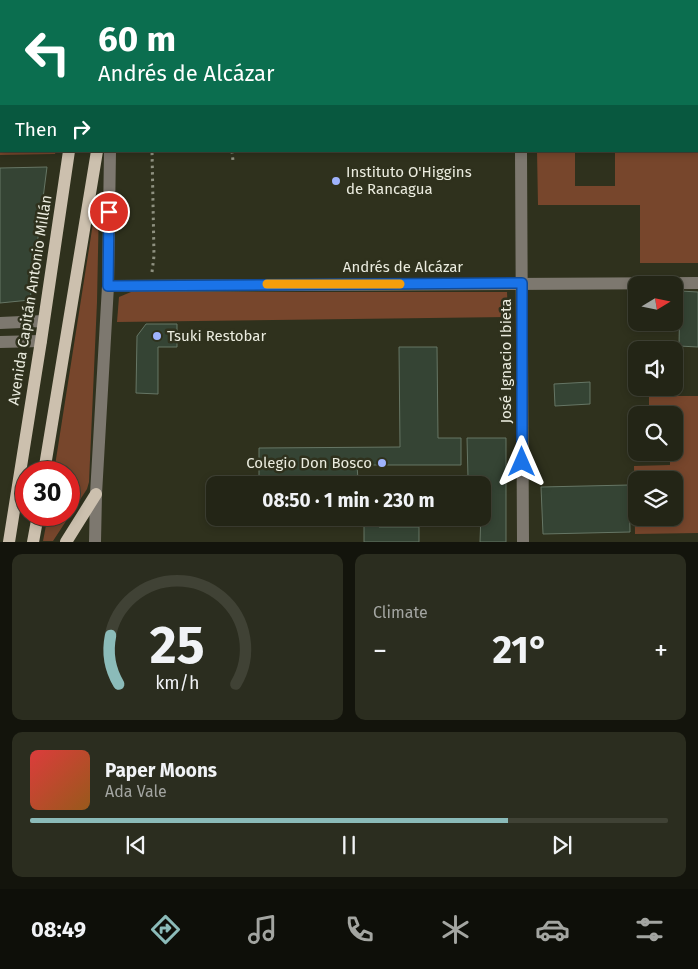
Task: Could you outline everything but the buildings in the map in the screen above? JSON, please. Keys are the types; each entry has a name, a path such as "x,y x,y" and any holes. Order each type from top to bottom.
{"main road":[{"name":"Avenida Capitán Antonio Millán","path":"9,542 69,152"},
{"path":"46,461 97,152"},
{"path":"66,542 96,494"},
{"path":"33,542 36,526"}],"street":[{"path":"95,542 108,286 110,152"},
{"name":"José Ignacio Ibieta","path":"521,152 523,542"},
{"name":"Andrés de Alcázar","path":"108,286 698,283"},
{"path":"0,323 44,321"},
{"path":"0,342 41,342"}],"path":[{"path":"150,285 154,256 152,152"},
{"path":"232,152 233,161"}],"shaded area":[{"path":"0,152 56,152 55,154 0,155"},
{"path":"537,152 575,152 575,186 615,186 615,152 698,152 698,263 640,263 640,205 538,205"},
{"path":"99,203 97,302 89,482 80,500 80,461 56,461 96,204"},
{"path":"131,292 507,292 508,317 117,322 119,297"},
{"path":"649,396 698,396 698,533 635,534 635,526 683,526 683,471 634,471 634,466 670,465 670,461 683,461 683,406 649,406"},
{"path":"46,526 63,526 53,541 43,541"}],"slow traffic":[{"path":"267,284 400,284"}],"place":[{"name":"Instituto O'Higgins de Rancagua","path":"336,181"},
{"name":"Tsuki Restobar","path":"157,336"},
{"name":"Colegio Don Bosco","path":"382,463"}],"route":[{"path":"109,212 108,286 522,283 522,462"}]}
